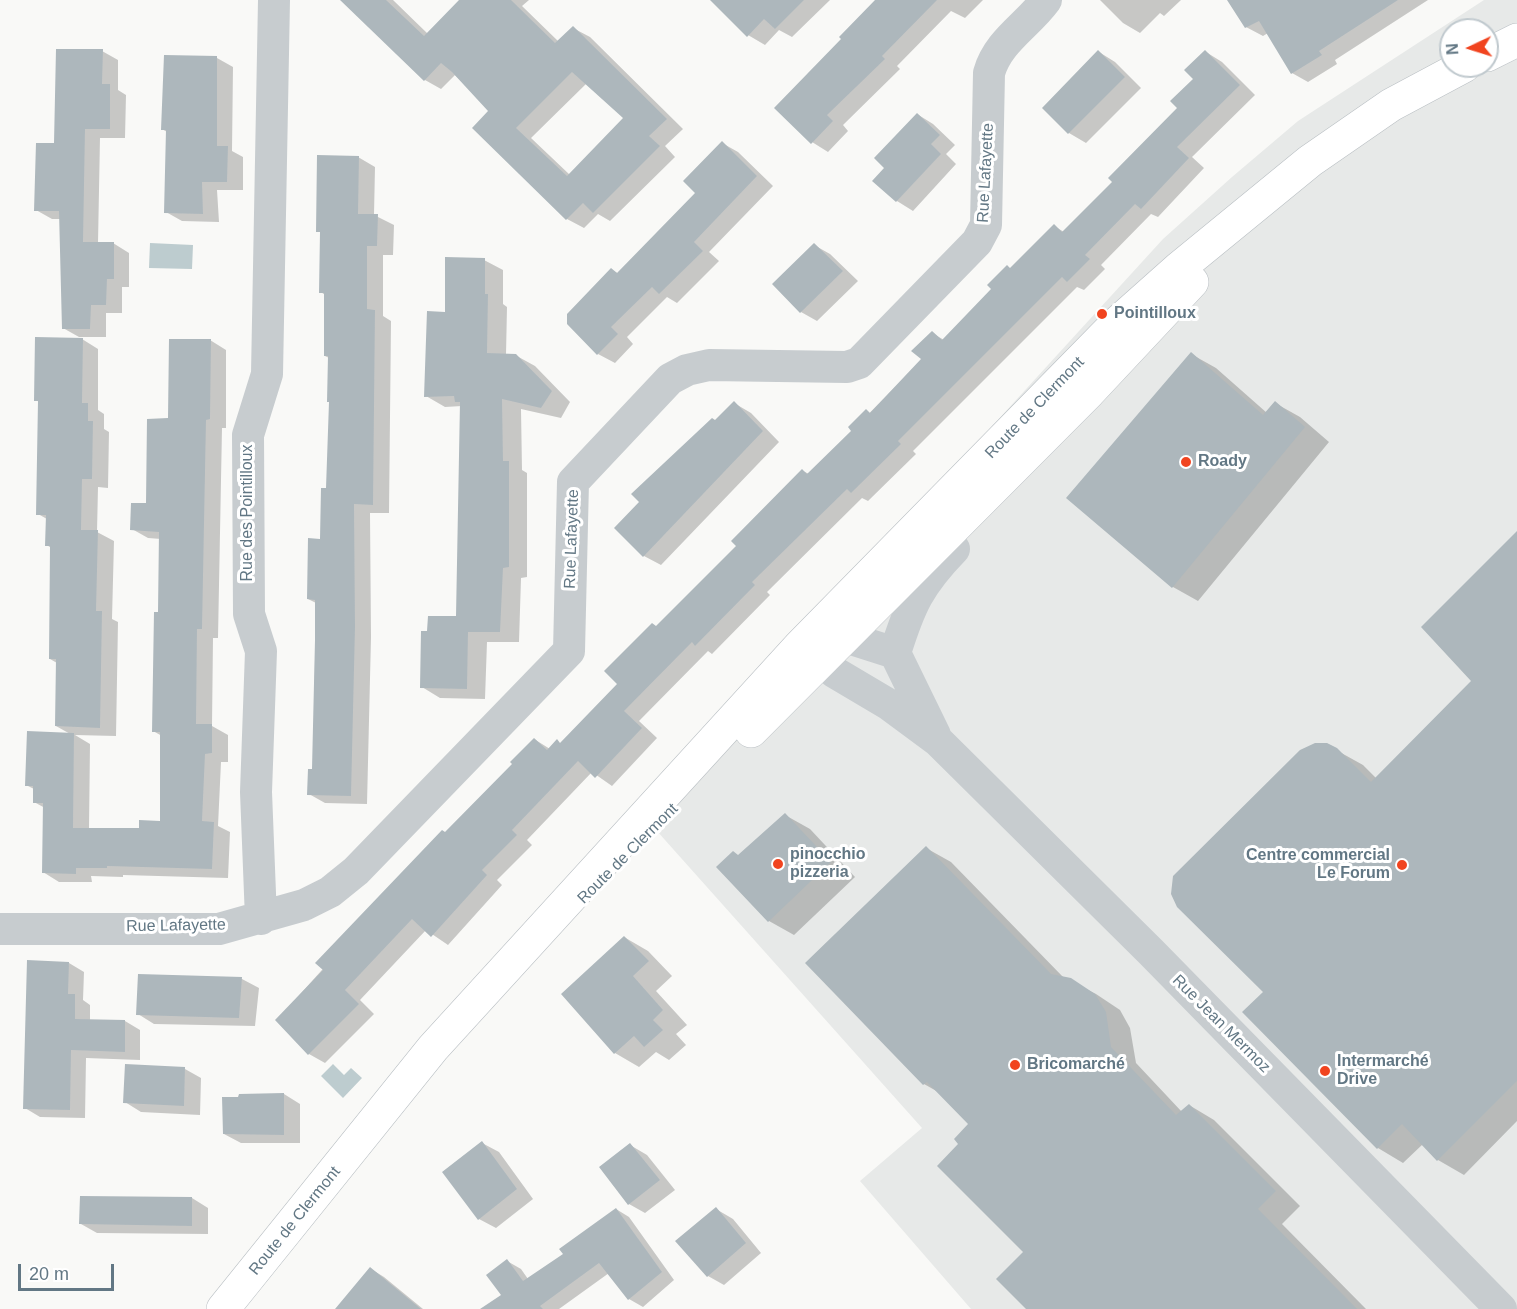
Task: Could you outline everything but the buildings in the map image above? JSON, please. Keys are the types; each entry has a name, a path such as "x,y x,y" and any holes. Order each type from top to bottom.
{"main road":[{"path":"1499,49 1517,40"},
{"name":"Route de Clermont","path":"223,1309 433,1048 823,642 1115,325 1310,161 1391,105 1442,78"},
{"name":"Route de Clermont","path":"823,642 1089,392 1218,256 1254,206"}],"street":[{"name":"Rue des Pointilloux","path":"261,918 256,792 261,651 249,614 248,435 267,374 274,0"},
{"name":"Rue Lafayette","path":"0,929 219,929 304,905 330,892 356,871 568,651 573,482 670,380 687,370 709,366 847,367 859,363 977,242 986,225 989,73 999,49 1046,0"},
{"name":"Route de Clermont","path":"895,653 909,606 928,575 1032,469 1089,392"},
{"path":"823,642 895,653"},
{"name":"Rue Jean Mermoz","path":"823,642 834,672 888,704 938,741 1151,952 1501,1309"},
{"name":"Rue Jean Mermoz","path":"895,653 938,741"}],"shaded area":[{"path":"1484,0 1517,0 1517,1309 971,1309 860,1181 922,1128 640,812 1163,239 1298,121 1439,29 1439,78 1499,78 1499,18 1456,18"},
{"path":"150,243 193,245 192,269 149,268"},
{"path":"333,1064 344,1075 351,1068 362,1078 343,1098 321,1076"}],"place":[{"name":"Pointilloux","path":"1102,314"},
{"name":"Roady","path":"1186,462"},
{"name":"pinocchio pizzeria","path":"778,864"},
{"name":"Centre commercial Le Forum","path":"1402,865"},
{"name":"Bricomarché","path":"1015,1065"},
{"name":"Intermarché Drive","path":"1325,1071"}]}
